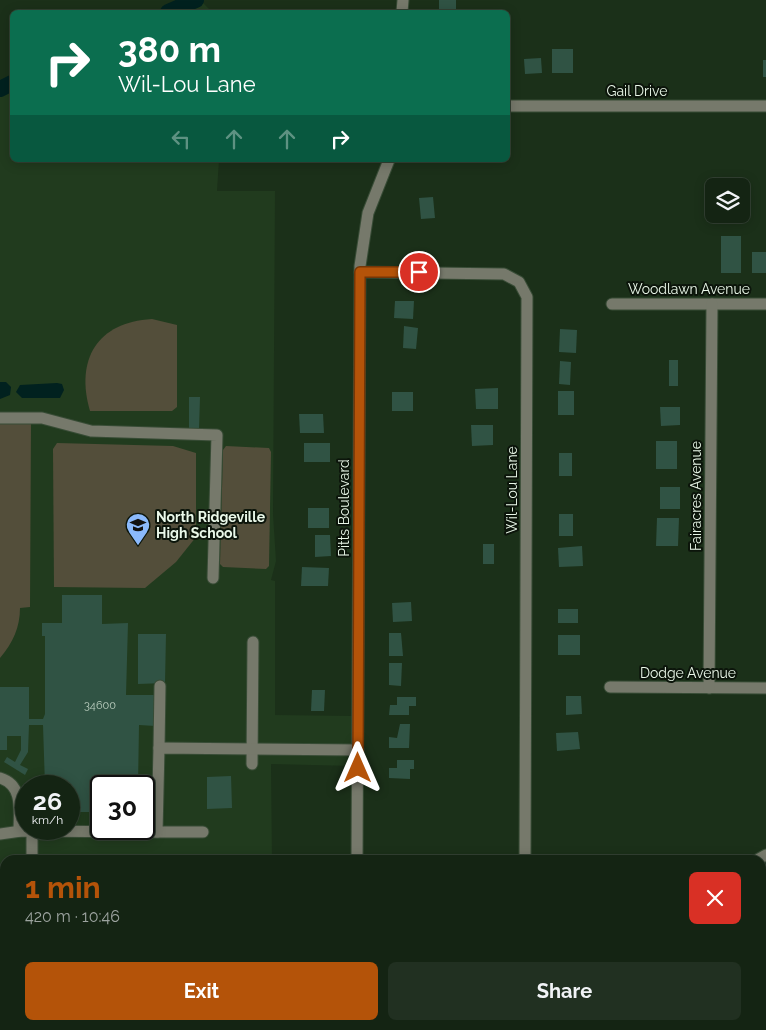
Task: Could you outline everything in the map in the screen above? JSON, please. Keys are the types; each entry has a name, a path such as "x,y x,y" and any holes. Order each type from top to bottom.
{"street":[{"name":"Gail Drive","path":"510,106 766,106"},
{"name":"Pitts Boulevard","path":"357,855 361,248 368,213 387,162"},
{"name":"Wil-Lou Lane","path":"360,272 504,274 519,282 527,297 525,855"},
{"name":"Woodlawn Avenue","path":"612,304 766,304"},
{"name":"Fairacres Avenue","path":"710,688 712,304"},
{"path":"0,418 42,418 97,432 217,435 213,578"},
{"path":"252,642 252,764"},
{"path":"158,832 160,686"},
{"name":"Dodge Avenue","path":"610,687 766,688"},
{"path":"159,748 358,750"},
{"path":"0,778 12,785 15,790"},
{"path":"80,831 203,832"},
{"path":"0,834 15,832"},
{"path":"32,840 32,855"}],"shaded area":[{"path":"200,0 210,10 173,10"},
{"name":"North Ridgeville High School","path":"10,84 10,162 219,162 217,191 275,191 273,514 276,561 271,580 275,581 275,715 353,716 353,766 271,764 272,855 0,855 0,89"},
{"path":"152,319 177,325 177,407 172,411 90,411 86,393 86,376 89,360 95,347 104,336 117,327"},
{"path":"0,422 31,422 30,607 20,608 19,622 15,634 9,647 0,658"},
{"path":"57,443 173,446 196,453 196,537 176,562 145,588 54,587 53,449"},
{"path":"226,446 269,448 271,452 269,566 266,569 223,567 220,564 223,450"}],"water":[{"path":"0,382 6,382 11,387 10,395 0,399"},
{"path":"62,384 64,390 60,398 22,398 16,392 20,385"}],"building":[{"path":"439,0 456,0 456,10 439,10"},
{"path":"552,49 573,49 573,73 552,73"},
{"path":"541,58 542,73 525,74 524,59"},
{"path":"763,60 766,60 766,77 763,77"},
{"path":"433,197 435,218 421,219 419,198"},
{"path":"721,236 741,236 741,273 721,273"},
{"path":"752,252 766,252 766,273 752,273"},
{"path":"395,301 414,301 413,319 394,318"},
{"path":"404,326 418,328 416,349 403,348"},
{"path":"560,329 577,330 576,353 559,352"},
{"path":"669,360 678,360 678,386 669,386"},
{"path":"560,361 571,362 570,385 559,384"},
{"path":"498,388 498,409 476,409 475,389"},
{"path":"558,391 574,391 574,415 558,415"},
{"path":"392,392 413,392 413,411 392,411"},
{"path":"189,397 200,397 199,430 189,430"},
{"path":"660,407 680,407 680,425 661,426"},
{"path":"299,414 323,414 324,433 300,433"},
{"path":"471,425 493,425 493,445 472,446"},
{"path":"656,441 677,441 677,469 656,469"},
{"path":"304,443 330,443 330,462 304,462"},
{"path":"559,453 572,453 572,476 559,476"},
{"path":"660,487 680,487 680,509 660,509"},
{"path":"308,508 329,508 329,528 308,528"},
{"path":"559,514 573,514 573,536 559,536"},
{"path":"657,518 679,518 678,546 656,546"},
{"path":"315,535 330,535 331,556 315,557"},
{"path":"483,544 494,544 494,564 483,564"},
{"path":"582,546 583,566 559,567 558,548"},
{"path":"302,567 329,568 328,586 301,586"},
{"path":"62,595 102,595 102,624 128,623 126,695 156,695 155,726 139,725 138,775 90,775 90,812 80,812 80,775 45,775 43,725 29,725 28,752 20,765 28,769 25,775 4,762 7,757 15,762 21,750 21,736 7,736 7,750 0,750 0,687 29,687 29,719 43,719 45,714 45,636 42,636 42,623 62,623"},
{"path":"411,602 412,621 393,622 392,603"},
{"path":"558,609 578,609 578,623 558,623"},
{"path":"389,633 401,633 403,656 389,656"},
{"path":"138,634 166,634 165,683 138,684"},
{"path":"558,635 580,635 580,655 558,655"},
{"path":"389,663 402,663 401,686 389,685"},
{"path":"312,690 325,690 324,711 311,711"},
{"path":"566,696 581,696 582,714 566,715"},
{"path":"397,697 416,697 416,706 409,706 409,715 389,715 390,705 397,705"},
{"path":"400,724 410,724 409,748 389,748 389,737 397,738"},
{"path":"578,732 580,749 557,751 556,733"},
{"path":"397,760 414,760 414,769 410,769 410,779 389,778 389,768 397,768"},
{"path":"231,776 232,808 207,809 207,777"}],"waterway":[{"path":"173,10 196,0"},
{"path":"0,89 10,84"}],"place":[{"name":"North Ridgeville High School","path":"138,546"}],"route":[{"path":"358,768 360,272 419,272"}]}
